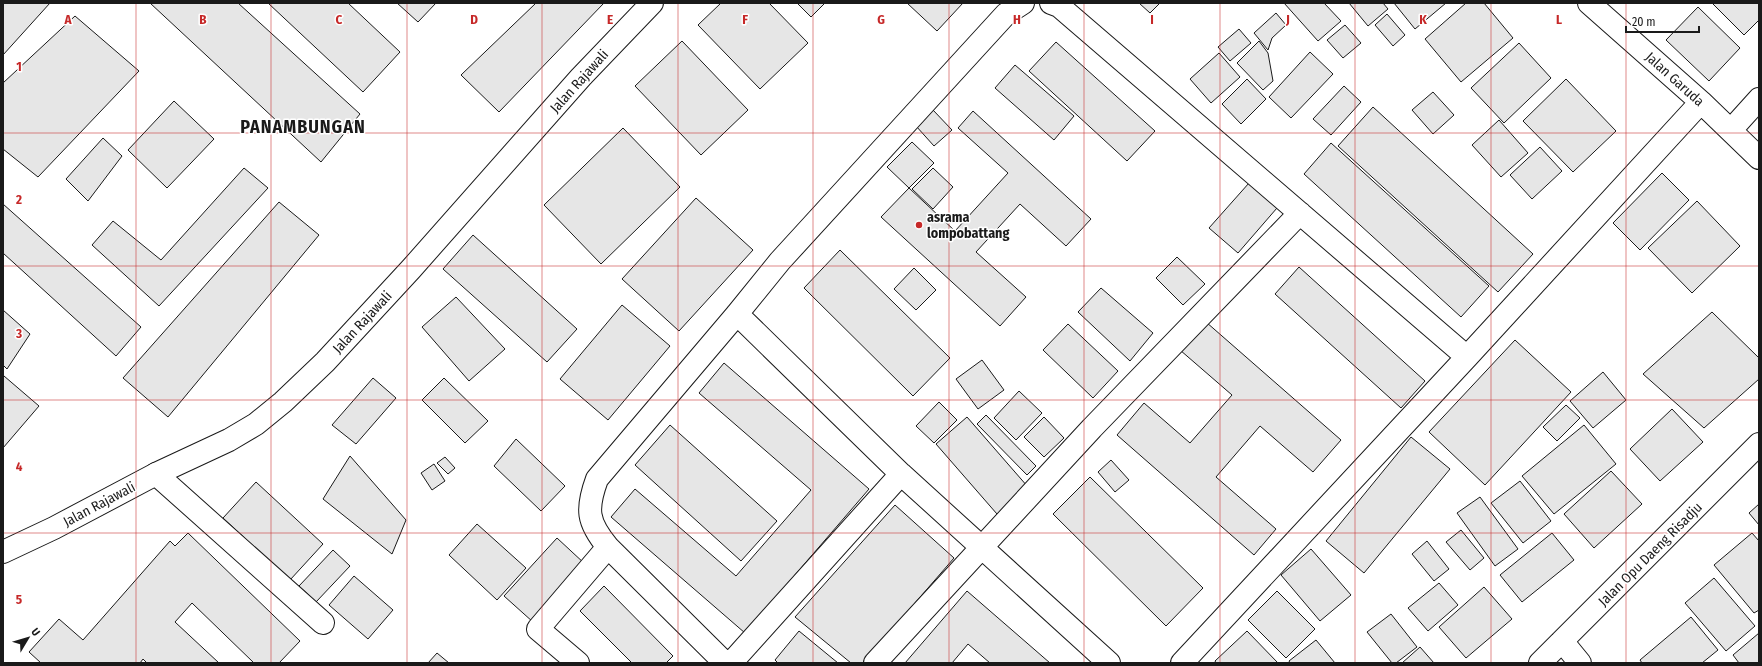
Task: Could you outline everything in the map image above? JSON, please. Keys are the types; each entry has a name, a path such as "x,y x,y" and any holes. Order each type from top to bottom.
{"street":[{"name":"Jalan Rajawali","path":"3,552 54,528 156,474 229,440 256,424 283,402 336,350 411,269 581,77 652,3"},
{"path":"725,663 608,547 596,532 590,513 591,496 597,479 780,261 1006,14 1024,3"},
{"path":"1051,3 1059,6 1467,357"},
{"name":"Jalan Garuda","path":"1589,3 1732,130 1759,158"},
{"path":"1732,130 1759,99"},
{"path":"1182,663 1467,357 1701,102"},
{"path":"874,663 1092,428 1300,213"},
{"path":"737,314 901,474 1109,663"},
{"name":"Jalan Opu Daeng Risadju","path":"1540,663 1759,444"},
{"path":"156,474 323,623"},
{"path":"731,663 901,474"},
{"path":"578,663 538,629 608,547"},
{"path":"1562,641 1580,663"}],"building":[{"path":"3,3 50,3 3,55"},
{"path":"150,3 238,3 360,114 321,162"},
{"path":"268,3 348,3 400,52 363,92"},
{"path":"397,3 436,3 418,22"},
{"path":"536,3 604,3 499,112 461,75"},
{"path":"721,3 769,3 808,43 760,89 698,25"},
{"path":"797,3 825,3 811,17"},
{"path":"907,3 963,3 937,31"},
{"path":"1139,3 1160,3 1150,13"},
{"path":"1284,3 1324,3 1341,21 1318,41"},
{"path":"1349,3 1383,3 1388,9 1368,26"},
{"path":"1394,3 1446,3 1415,29"},
{"path":"1466,3 1484,3 1513,38 1461,82 1425,39"},
{"path":"1712,3 1759,3 1759,20 1744,35"},
{"path":"1698,7 1740,48 1709,81 1666,40"},
{"path":"1276,13 1286,25 1272,38 1268,50 1254,33"},
{"path":"1387,14 1405,35 1393,46 1375,25"},
{"path":"75,16 139,71 38,177 3,149 3,83"},
{"path":"1345,25 1361,43 1343,58 1327,40"},
{"path":"1239,29 1251,43 1230,61 1218,47"},
{"path":"682,41 748,110 701,155 635,86"},
{"path":"1259,41 1268,53 1273,81 1263,90 1237,63"},
{"path":"1056,42 1155,131 1127,161 1029,71"},
{"path":"1519,43 1551,78 1504,123 1471,88"},
{"path":"1310,52 1333,74 1291,118 1269,97"},
{"path":"1219,53 1240,77 1211,103 1190,79"},
{"path":"1015,65 1074,116 1054,140 995,88"},
{"path":"1247,79 1266,99 1241,124 1222,104"},
{"path":"1566,79 1616,131 1573,172 1523,121"},
{"path":"1344,86 1361,102 1331,135 1313,119"},
{"path":"1433,92 1454,115 1433,134 1412,110"},
{"path":"174,101 214,139 167,188 128,150"},
{"path":"1373,107 1533,254 1498,292 1338,146"},
{"path":"933,110 952,130 934,146 916,126"},
{"name":"asrama lompobattang","path":"973,111 1091,219 1066,246 1020,204 976,252 1026,297 1000,326 881,217 909,188 955,231 1008,173 958,128"},
{"path":"1499,120 1528,153 1501,177 1472,145"},
{"path":"623,128 680,187 601,264 544,205"},
{"path":"103,138 122,156 88,201 66,179"},
{"path":"912,142 934,163 909,188 887,167"},
{"path":"1331,143 1489,286 1461,317 1304,174"},
{"path":"1540,147 1562,171 1532,199 1510,175"},
{"path":"244,168 268,188 159,306 92,245 113,221 161,260"},
{"path":"933,168 953,187 933,209 912,189"},
{"path":"1662,173 1689,200 1640,250 1613,223"},
{"path":"1249,183 1277,208 1238,253 1209,228"},
{"path":"696,198 753,250 679,331 622,279"},
{"path":"1697,201 1740,246 1692,293 1648,248"},
{"path":"279,202 319,235 168,417 123,378"},
{"path":"3,204 141,327 116,356 3,253"},
{"path":"473,235 577,329 547,362 443,269"},
{"path":"840,250 950,358 913,396 804,288"},
{"path":"1177,257 1205,284 1183,305 1156,278"},
{"path":"1299,267 1425,381 1401,408 1275,294"},
{"path":"914,268 936,290 916,310 894,289"},
{"path":"1101,288 1153,333 1130,361 1078,312"},
{"path":"456,297 505,349 469,381 422,327"},
{"path":"622,305 670,346 608,420 560,379"},
{"path":"3,310 30,334 7,369 3,365"},
{"path":"1712,312 1759,358 1759,379 1704,428 1643,374"},
{"path":"1206,322 1341,440 1313,472 1260,426 1216,477 1276,529 1254,555 1117,435 1144,403 1190,443 1232,395 1180,350"},
{"path":"1068,324 1118,371 1093,398 1043,350"},
{"path":"1515,340 1571,392 1485,485 1429,432"},
{"path":"982,360 1004,390 978,409 956,379"},
{"path":"724,363 869,489 745,633 611,517 635,489 736,576 811,490 699,393"},
{"path":"1603,372 1626,400 1593,428 1570,401"},
{"path":"4,376 39,406 3,448 3,378"},
{"path":"373,378 396,398 356,444 332,425"},
{"path":"444,378 488,421 465,443 422,400"},
{"path":"1019,391 1042,413 1016,440 994,418"},
{"path":"939,402 957,420 934,443 916,426"},
{"path":"1566,405 1580,418 1557,441 1543,427"},
{"path":"1672,409 1703,442 1660,481 1630,449"},
{"path":"986,415 1036,466 1027,475 977,424"},
{"path":"967,417 1028,487 997,514 936,444"},
{"path":"1044,417 1064,438 1044,457 1024,437"},
{"path":"670,425 777,521 741,561 635,465"},
{"path":"1584,425 1616,464 1554,514 1522,476"},
{"path":"1411,437 1450,469 1364,573 1326,541"},
{"path":"516,439 565,486 541,511 494,466"},
{"path":"350,456 406,520 392,554 323,499"},
{"path":"445,457 455,468 448,474 437,463"},
{"path":"1111,460 1129,480 1115,492 1098,472"},
{"path":"434,464 445,481 432,490 421,473"},
{"path":"1611,471 1642,504 1594,548 1564,514"},
{"path":"1090,477 1203,588 1166,626 1053,514"},
{"path":"1520,481 1551,521 1523,543 1491,503"},
{"path":"256,482 323,544 290,580 223,518"},
{"path":"1480,497 1518,549 1495,566 1457,513"},
{"path":"1759,504 1759,525 1749,513"},
{"path":"895,505 954,558 863,663 851,663 795,617"},
{"path":"477,524 526,568 497,600 449,555"},
{"path":"1461,530 1484,558 1470,570 1446,542"},
{"path":"188,533 300,641 279,663 254,663 192,603 175,622 219,663 147,663 143,659 140,663 41,663 29,652 59,619 83,640 170,541 175,546"},
{"path":"1552,533 1574,560 1522,602 1500,575"},
{"path":"1752,533 1759,541 1759,610 1754,613 1714,565"},
{"path":"557,538 585,564 533,622 504,596"},
{"path":"1427,541 1449,569 1434,581 1412,554"},
{"path":"1311,549 1351,595 1320,621 1281,575"},
{"path":"333,550 350,566 316,602 299,586"},
{"path":"354,576 393,610 368,639 329,605"},
{"path":"1714,578 1755,626 1726,651 1685,603"},
{"path":"1439,583 1458,605 1428,631 1408,608"},
{"path":"604,586 673,656 666,663 632,663 580,611"},
{"path":"1484,587 1512,619 1466,658 1439,627"},
{"path":"967,591 1050,663 990,663 968,644 952,663 905,663"},
{"path":"1277,591 1315,629 1286,658 1248,620"},
{"path":"1391,614 1417,647 1396,663 1392,663 1367,632"},
{"path":"1691,617 1718,650 1702,663 1642,663 1640,660"},
{"path":"799,631 838,663 778,663 775,660"},
{"path":"1247,631 1278,663 1216,663 1215,661"},
{"path":"1759,633 1759,663 1739,663 1733,655"},
{"path":"1316,640 1335,663 1290,663 1289,661"},
{"path":"1420,647 1434,663 1402,663"},
{"path":"437,653 449,663 428,663"}],"place":[{"name":"asrama lompobattang","path":"919,225"}],"district":[{"name":"PANAMBUNGAN","path":"303,127"}]}
